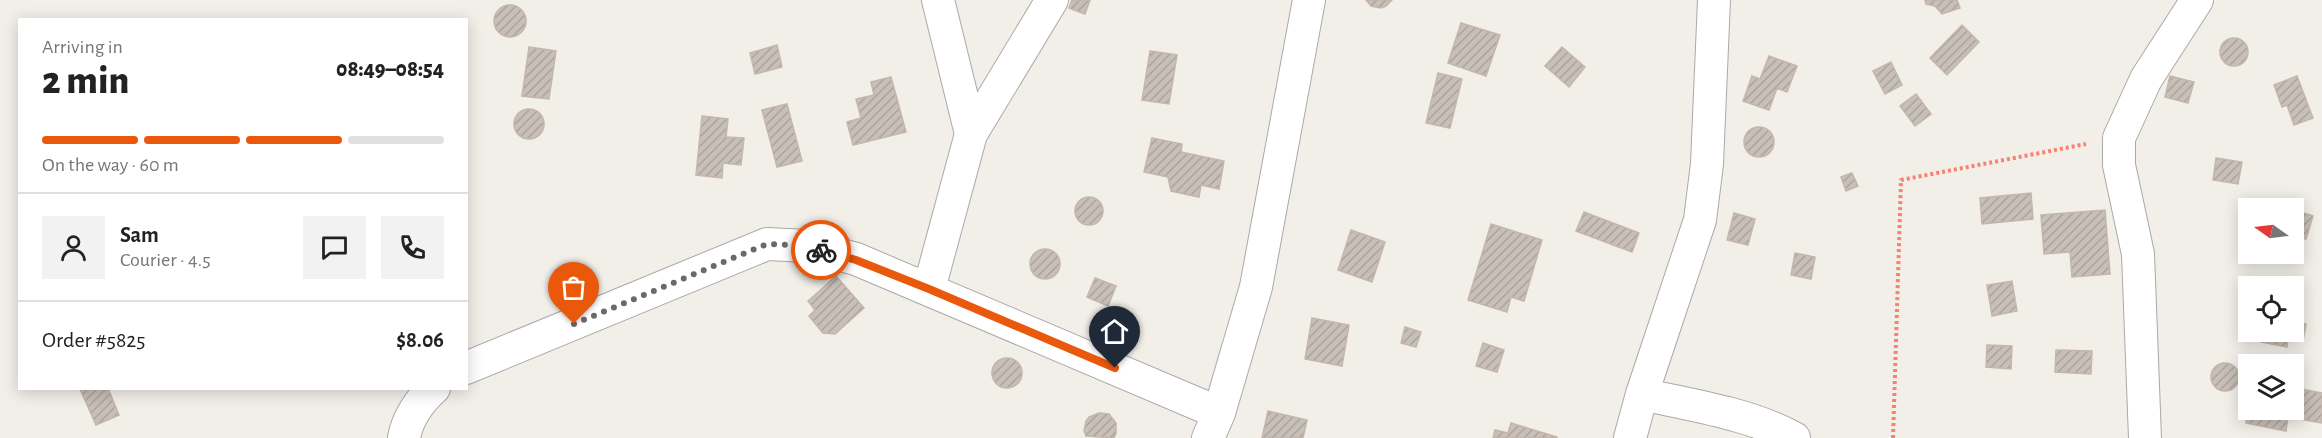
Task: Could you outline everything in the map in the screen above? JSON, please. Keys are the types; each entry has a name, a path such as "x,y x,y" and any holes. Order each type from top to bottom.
{"street":[{"path":"938,0 971,134"},
{"path":"929,289 971,134 1053,0"},
{"path":"468,367 767,244 808,246 846,257 929,289 1213,425 1256,287 1309,0"},
{"path":"1630,438 1642,394 1700,220 1707,164 1713,0"},
{"path":"2145,438 2138,254 2119,165 2119,138 2146,80 2197,0"},
{"path":"405,438 406,430 422,398 432,390"},
{"path":"1642,394 1744,418 1775,427 1794,438"}],"path":[{"path":"1893,438 1901,180 2119,138"}],"building":[{"path":"1072,0 1090,0 1085,14 1069,8"},
{"path":"1366,0 1392,0 1381,8 1371,6"},
{"path":"1925,0 1957,0 1960,8 1942,14 1935,6 1926,4"},
{"path":"510,5 521,10 526,21 521,32 510,37 499,32 494,21 499,10"},
{"path":"1461,23 1500,35 1486,76 1448,63"},
{"path":"1962,25 1979,42 1947,75 1930,58"},
{"path":"2234,38 2244,42 2248,52 2244,62 2234,66 2224,62 2220,52 2224,42"},
{"path":"777,45 782,67 755,74 750,53"},
{"path":"529,47 556,51 549,99 522,96"},
{"path":"1562,47 1585,67 1569,87 1545,66"},
{"path":"1150,51 1177,55 1169,104 1142,100"},
{"path":"1769,56 1797,66 1787,92 1777,88 1769,110 1743,101 1752,76 1760,79"},
{"path":"1891,62 1902,85 1885,94 1873,71"},
{"path":"1438,73 1462,79 1450,128 1426,123"},
{"path":"2170,76 2194,82 2188,103 2165,97"},
{"path":"2297,76 2313,118 2294,125 2287,105 2282,107 2274,85"},
{"path":"891,77 906,132 853,145 847,122 861,118 856,99 874,95 871,82"},
{"path":"1916,94 1931,114 1915,126 1900,106"},
{"path":"787,104 802,161 777,167 762,110"},
{"path":"529,109 540,113 544,124 540,135 529,139 518,135 514,124 518,113"},
{"path":"702,116 728,119 726,137 744,138 741,165 723,163 722,178 696,175"},
{"path":"1759,127 1770,131 1774,142 1770,153 1759,157 1748,153 1744,142 1748,131"},
{"path":"1152,138 1182,144 1181,152 1224,161 1219,189 1201,185 1199,197 1171,191 1168,177 1144,172"},
{"path":"2216,158 2242,162 2238,184 2213,180"},
{"path":"1852,173 1858,186 1846,191 1841,177"},
{"path":"2031,193 2033,219 1982,224 1980,198"},
{"path":"1089,197 1099,201 1103,211 1099,221 1089,225 1079,221 1075,211 1079,201"},
{"path":"2105,210 2110,274 2072,277 2070,252 2044,254 2041,215"},
{"path":"1584,212 1639,233 1632,252 1576,231"},
{"path":"1734,213 1755,219 1748,245 1727,240"},
{"path":"2304,213 2313,216 2306,239 2304,238"},
{"path":"1491,224 1542,240 1524,301 1511,297 1507,312 1468,300"},
{"path":"1351,230 1385,242 1372,282 1338,270"},
{"path":"1045,249 1056,253 1060,264 1056,275 1045,279 1034,275 1030,264 1034,253"},
{"path":"1795,253 1815,257 1811,279 1791,275"},
{"path":"836,276 864,308 835,334 823,333 809,316 815,310 808,301"},
{"path":"1095,278 1116,286 1108,306 1087,297"},
{"path":"2012,281 2017,311 1992,316 1987,285"},
{"path":"1312,318 1349,325 1342,366 1305,359"},
{"path":"1405,327 1421,332 1416,347 1401,343"},
{"path":"2261,342 2288,342 2287,347"},
{"path":"1483,343 1504,350 1497,372 1476,366"},
{"path":"1987,345 2012,346 2011,369 1986,367"},
{"path":"2056,350 2092,351 2091,374 2055,372"},
{"path":"1007,358 1013,359 1021,367 1021,379 1013,387 1007,388 1001,387 993,379 992,373 993,367 1001,359"},
{"path":"2225,363 2235,367 2238,372 2238,382 2235,387 2225,391 2215,387 2211,377 2215,367"},
{"path":"80,390 109,390 119,415 96,425"},
{"path":"2304,390 2322,393 2322,423 2304,420"},
{"path":"1268,411 1307,420 1303,438 1262,438"},
{"path":"1099,413 1109,414 1116,423 1114,438 1086,436 1084,431 1086,421 1089,417"},
{"path":"2246,420 2288,420 2286,431 2246,423"},
{"path":"1511,423 1557,438 1493,438 1495,430 1508,433"}],"way so far":[{"path":"574,324 767,244 808,246 821,250"}],"route":[{"path":"821,250 856,260 929,289 1115,368"}]}
